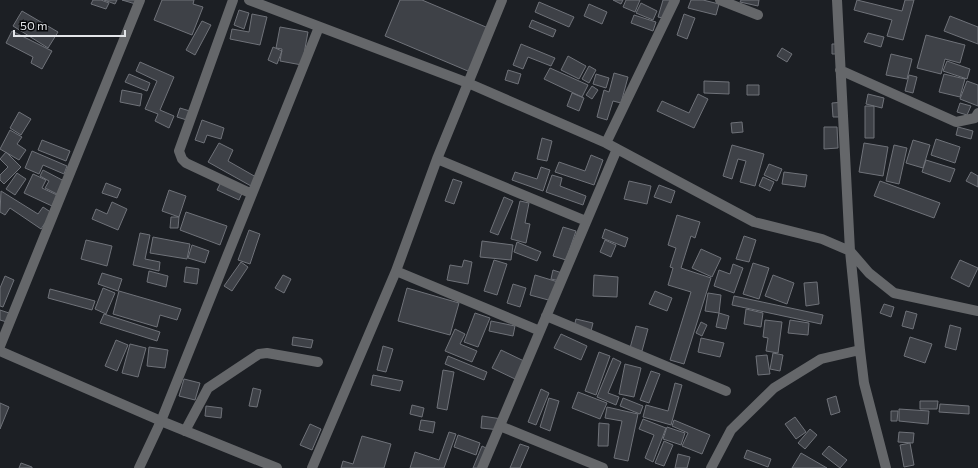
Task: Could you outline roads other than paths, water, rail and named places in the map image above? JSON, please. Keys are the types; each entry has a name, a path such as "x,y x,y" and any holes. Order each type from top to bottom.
{"street":[{"path":"0,346 140,0"},
{"path":"233,0 179,151 182,159 186,163 252,194"},
{"path":"249,0 468,83 606,143 754,222 822,239 850,251 870,273 894,293 978,311"},
{"path":"312,468 396,271 437,159 502,0"},
{"path":"606,143 674,0"},
{"path":"720,0 758,15"},
{"path":"837,0 850,251 860,350 864,383 886,468"},
{"path":"140,468 161,421 319,27"},
{"path":"840,70 956,122 975,118 978,113"},
{"path":"482,468 617,149"},
{"path":"437,159 586,221"},
{"path":"396,271 540,331"},
{"path":"546,316 726,391"},
{"path":"711,468 730,430 774,388 821,359 860,350"},
{"path":"0,351 161,421 277,468"},
{"path":"185,431 208,388 259,354 267,353 318,362"},
{"path":"500,426 604,468"}]}
